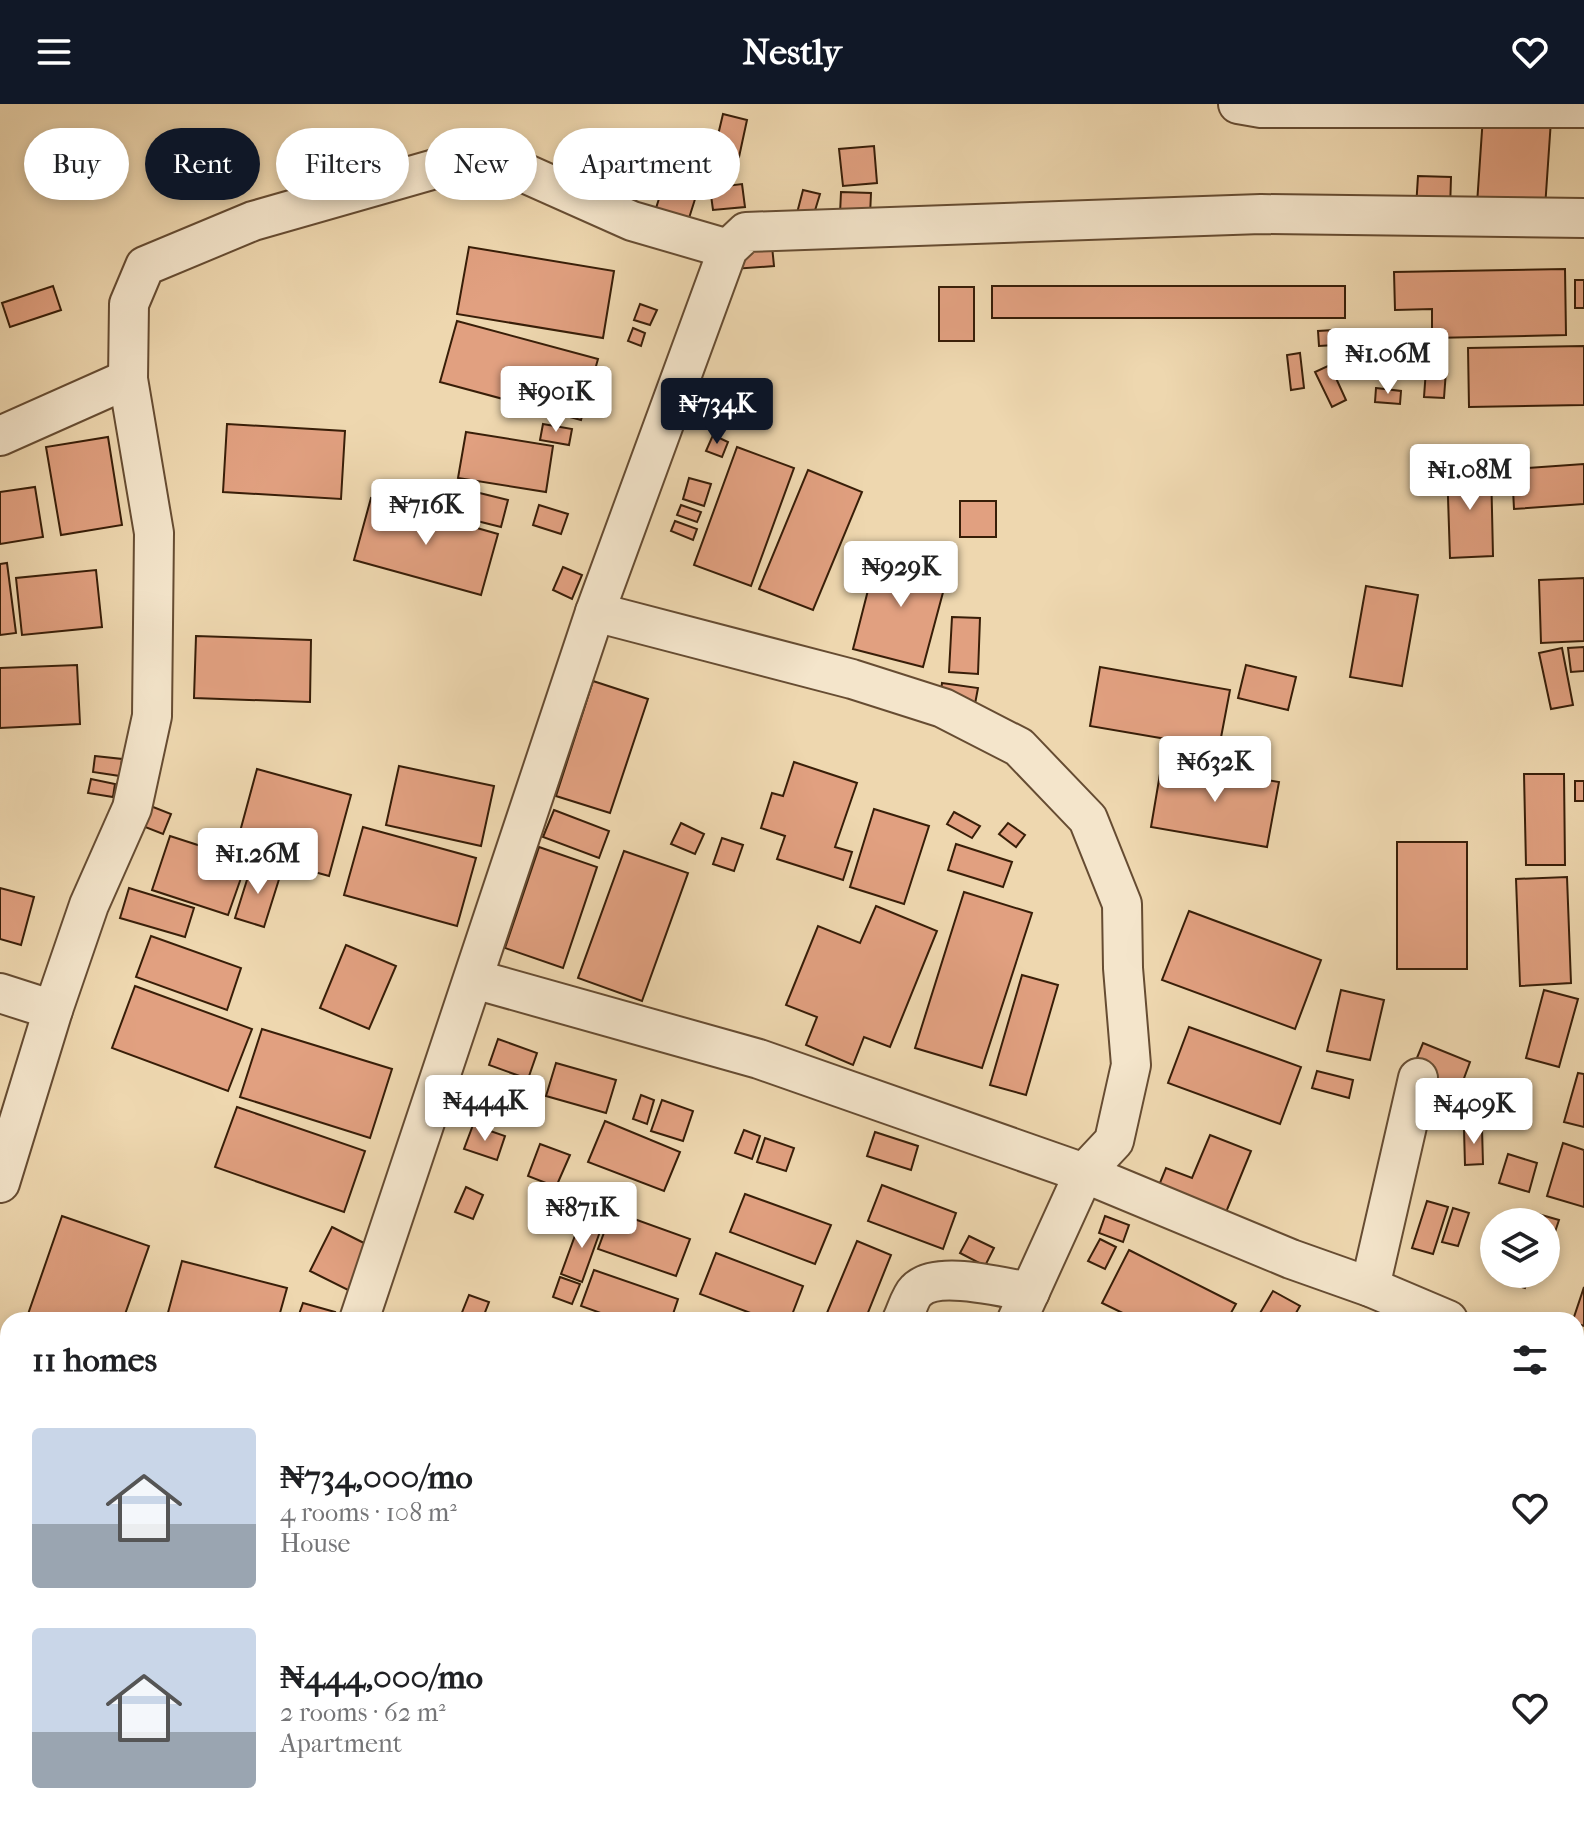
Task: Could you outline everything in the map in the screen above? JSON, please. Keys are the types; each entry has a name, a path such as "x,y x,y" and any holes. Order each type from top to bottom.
{"street":[{"path":"1238,104 1261,108 1584,108"},
{"path":"0,1183 89,905 132,808 152,716 154,533 128,379 129,304 145,266 253,221 449,165 493,159 632,221 728,249"},
{"path":"362,1312 595,612 728,249 746,232 1261,214 1584,218"},
{"path":"0,436 128,379"},
{"path":"595,612 852,679 943,708 1019,747 1088,819 1122,904 1123,968 1131,1065 1114,1141 1084,1173 1024,1306 955,1280 935,1281 916,1291 906,1312"},
{"path":"474,979 759,1059 1084,1173 1291,1259 1429,1312"},
{"path":"0,993 53,1010"},
{"path":"1370,1287 1418,1078"}],"building":[{"path":"723,114 747,120 740,152 740,128 720,128"},
{"path":"1483,116 1551,120 1545,208 1477,204"},
{"path":"874,146 877,183 843,186 839,149"},
{"path":"1418,176 1451,177 1450,210 1416,208"},
{"path":"740,184 745,207 713,210 712,200 740,200"},
{"path":"803,190 820,194 813,217 797,213"},
{"path":"841,192 871,193 870,216 840,214"},
{"path":"659,200 695,200 684,234 651,224"},
{"path":"772,246 774,266 733,269 731,249"},
{"path":"469,247 614,271 603,338 457,314"},
{"path":"1565,269 1566,335 1432,338 1432,309 1395,310 1394,272"},
{"path":"1575,280 1584,280 1584,308 1575,308"},
{"path":"53,286 61,310 10,327 2,303"},
{"path":"992,286 1345,286 1345,318 992,318"},
{"path":"939,287 974,287 974,341 939,341"},
{"path":"640,304 657,310 650,325 634,320"},
{"path":"457,321 598,359 581,420 440,382"},
{"path":"633,328 645,333 641,346 628,341"},
{"path":"1334,330 1335,345 1319,346 1318,331"},
{"path":"1357,340 1380,342 1378,365 1356,363"},
{"path":"1383,341 1411,341 1411,367 1384,368"},
{"path":"1584,346 1584,405 1469,407 1468,348"},
{"path":"1300,353 1304,388 1291,390 1287,355"},
{"path":"1427,356 1447,357 1444,398 1424,397"},
{"path":"1330,365 1346,400 1332,407 1315,372"},
{"path":"1376,388 1401,391 1400,404 1375,402"},
{"path":"227,424 345,431 341,499 223,492"},
{"path":"543,424 572,429 569,445 540,440"},
{"path":"466,432 553,446 546,492 458,478"},
{"path":"713,435 728,442 722,457 706,451"},
{"path":"108,437 122,525 61,535 46,447"},
{"path":"737,447 794,468 751,586 694,565"},
{"path":"1584,464 1584,504 1514,509 1512,469"},
{"path":"1491,466 1493,556 1450,558 1447,467"},
{"path":"808,470 862,492 813,610 759,589"},
{"path":"689,478 711,484 704,506 683,499"},
{"path":"443,484 508,500 501,527 437,511"},
{"path":"35,487 43,537 0,544 0,492"},
{"path":"371,498 498,534 481,595 354,560"},
{"path":"960,501 996,501 996,537 960,537"},
{"path":"539,505 568,514 561,534 533,525"},
{"path":"681,505 701,512 697,522 677,515"},
{"path":"675,521 697,529 693,540 671,531"},
{"path":"878,551 949,570 923,667 853,649"},
{"path":"7,563 16,633 0,635 0,564"},
{"path":"563,567 582,575 572,599 553,590"},
{"path":"96,570 102,627 22,635 16,578"},
{"path":"1584,578 1584,641 1541,643 1539,580"},
{"path":"1366,586 1418,595 1402,686 1350,677"},
{"path":"952,617 980,618 978,674 949,672"},
{"path":"196,636 311,640 310,702 194,698"},
{"path":"1584,647 1584,671 1571,672 1568,648"},
{"path":"1562,648 1573,705 1551,709 1539,653"},
{"path":"77,665 80,724 0,728 0,668"},
{"path":"1246,665 1296,677 1288,710 1238,698"},
{"path":"1100,667 1230,690 1219,748 1090,726"},
{"path":"593,681 648,699 610,813 556,796"},
{"path":"942,683 978,688 975,704 940,700"},
{"path":"95,756 122,759 120,776 93,772"},
{"path":"794,762 857,783 835,847 852,852 843,880 777,859 785,836 761,828 772,793 783,796"},
{"path":"1162,762 1279,782 1267,847 1151,827"},
{"path":"399,766 494,786 481,846 386,825"},
{"path":"257,769 351,795 329,876 235,850"},
{"path":"1524,774 1564,774 1565,865 1526,865"},
{"path":"91,779 115,784 113,797 88,793"},
{"path":"1575,781 1584,781 1584,801 1575,801"},
{"path":"148,805 171,814 163,834 140,825"},
{"path":"874,809 929,826 904,904 850,887"},
{"path":"554,810 609,831 599,858 543,837"},
{"path":"954,812 980,826 972,838 947,824"},
{"path":"681,823 704,834 695,854 671,844"},
{"path":"1008,823 1025,835 1016,847 999,834"},
{"path":"363,827 476,858 457,926 344,895"},
{"path":"170,836 247,861 228,915 152,890"},
{"path":"722,838 743,845 734,871 713,864"},
{"path":"1397,842 1467,842 1467,969 1397,969"},
{"path":"956,844 1012,862 1003,887 948,870"},
{"path":"539,847 597,867 563,968 505,948"},
{"path":"624,851 688,873 642,1001 578,978"},
{"path":"252,864 281,873 264,927 235,918"},
{"path":"1567,877 1571,983 1520,986 1516,879"},
{"path":"0,888 34,897 21,945 0,939"},
{"path":"129,888 194,908 185,937 120,918"},
{"path":"964,892 1032,913 982,1068 915,1048"},
{"path":"876,906 937,931 890,1047 864,1037 853,1065 806,1045 817,1017 786,1005 818,926 860,943"},
{"path":"1189,911 1321,960 1295,1029 1162,980"},
{"path":"151,936 241,968 227,1010 136,977"},
{"path":"346,945 396,966 369,1029 320,1008"},
{"path":"1022,975 1058,985 1026,1095 990,1085"},
{"path":"135,986 252,1029 228,1091 112,1048"},
{"path":"1341,990 1384,1000 1370,1060 1327,1051"},
{"path":"1544,990 1578,999 1559,1067 1526,1058"},
{"path":"1189,1027 1301,1067 1280,1124 1168,1083"},
{"path":"262,1029 392,1069 370,1138 240,1097"},
{"path":"498,1039 537,1053 528,1079 489,1065"},
{"path":"1423,1043 1470,1062 1460,1089 1412,1070"},
{"path":"556,1063 616,1080 606,1113 546,1096"},
{"path":"1317,1071 1353,1080 1349,1098 1312,1088"},
{"path":"1578,1073 1584,1074 1584,1127 1564,1122"},
{"path":"486,1078 512,1088 500,1117 475,1107"},
{"path":"641,1095 654,1100 647,1124 633,1119"},
{"path":"662,1100 693,1111 683,1141 651,1131"},
{"path":"237,1107 365,1151 344,1212 215,1167"},
{"path":"605,1121 680,1152 664,1191 588,1162"},
{"path":"473,1125 505,1136 497,1160 464,1149"},
{"path":"1482,1128 1483,1164 1465,1165 1464,1129"},
{"path":"744,1130 760,1136 752,1159 735,1153"},
{"path":"875,1132 918,1146 911,1170 867,1156"},
{"path":"1210,1135 1251,1151 1222,1222 1155,1195 1166,1168 1192,1178"},
{"path":"765,1138 794,1148 786,1171 757,1162"},
{"path":"1563,1143 1584,1150 1584,1207 1547,1196"},
{"path":"540,1144 570,1155 556,1187 528,1176"},
{"path":"1508,1154 1537,1163 1529,1192 1499,1183"},
{"path":"882,1185 956,1213 943,1249 868,1221"},
{"path":"466,1187 483,1195 473,1219 455,1212"},
{"path":"745,1194 831,1225 815,1264 730,1232"},
{"path":"1427,1201 1448,1207 1433,1254 1412,1248"},
{"path":"1453,1208 1469,1213 1458,1246 1442,1242"},
{"path":"612,1211 690,1239 676,1276 598,1249"},
{"path":"62,1216 149,1246 126,1312 29,1312"},
{"path":"1105,1216 1129,1225 1123,1242 1099,1233"},
{"path":"581,1219 602,1226 582,1282 561,1274"},
{"path":"332,1227 374,1248 352,1292 310,1271"},
{"path":"969,1236 994,1248 985,1266 960,1253"},
{"path":"1100,1239 1116,1247 1105,1269 1088,1261"},
{"path":"857,1241 891,1255 868,1312 827,1312"},
{"path":"1129,1250 1236,1304 1232,1312 1121,1312 1102,1303"},
{"path":"716,1253 803,1286 793,1312 748,1312 700,1294"},
{"path":"182,1261 287,1288 280,1312 168,1312"},
{"path":"594,1270 678,1299 674,1312 598,1312 581,1306"},
{"path":"560,1277 580,1284 572,1304 553,1297"},
{"path":"1584,1287 1584,1312 1576,1312"},
{"path":"1273,1291 1300,1306 1297,1312 1261,1312"},
{"path":"469,1295 489,1302 485,1312 462,1312"},
{"path":"303,1303 335,1312 300,1312"}]}
